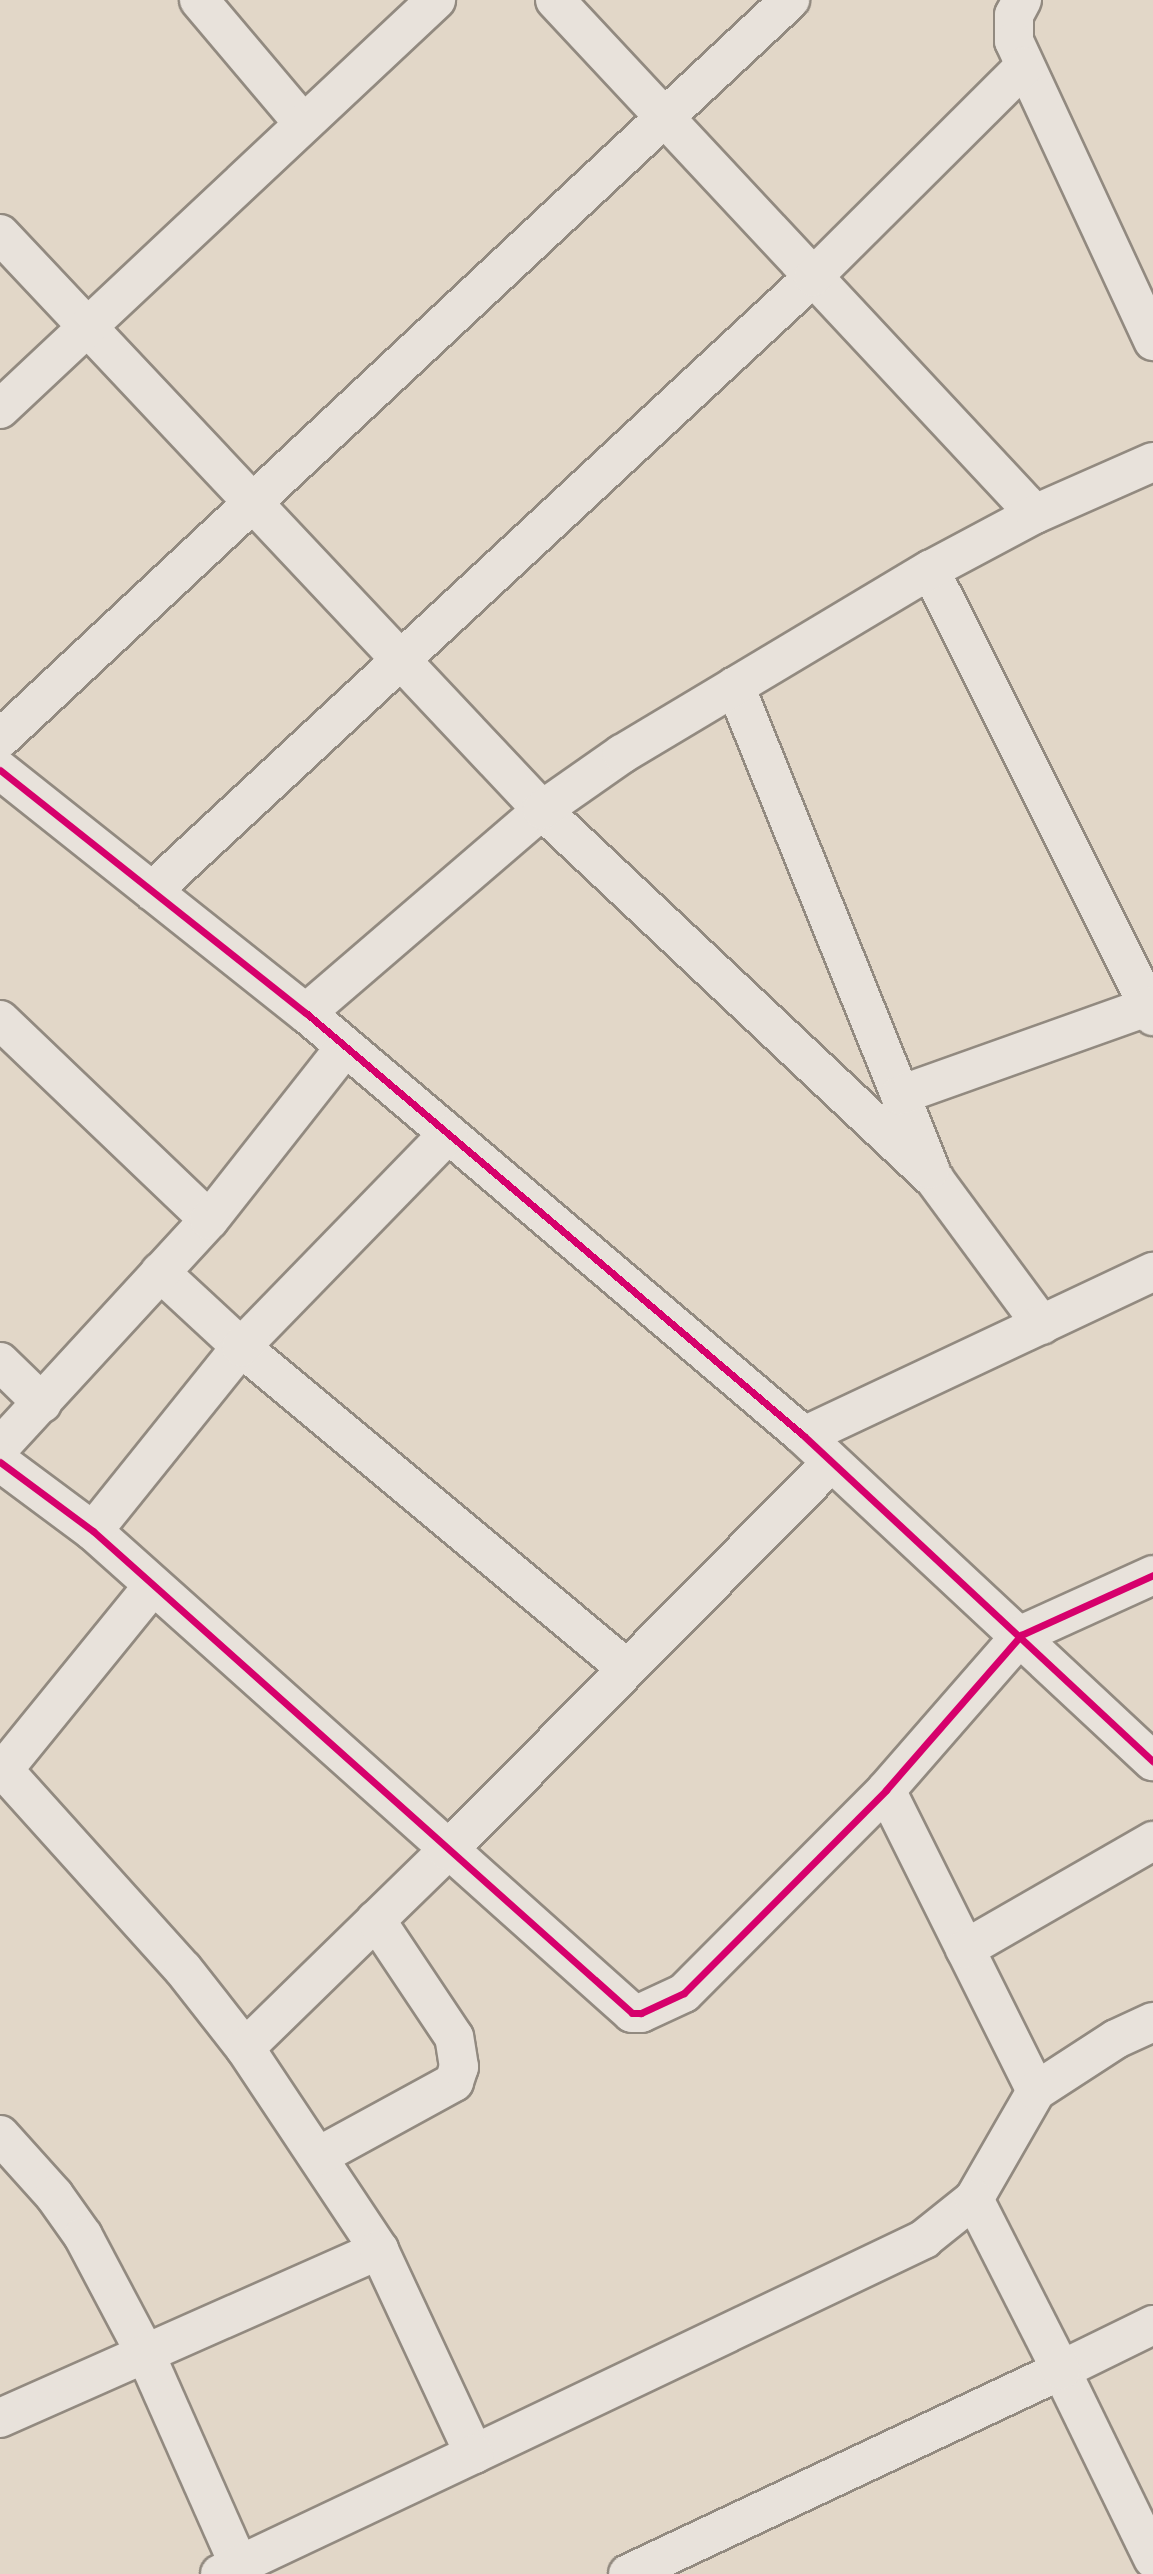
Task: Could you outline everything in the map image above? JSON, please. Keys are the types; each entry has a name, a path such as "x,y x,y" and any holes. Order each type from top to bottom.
{"street":[{"path":"199,0 303,123"},
{"path":"0,410 83,327 436,0"},
{"path":"555,0 1035,514"},
{"path":"0,740 249,502 666,119 790,0"},
{"path":"1022,0 1014,15 1014,41 1153,341"},
{"path":"152,891 813,277 1024,66"},
{"path":"0,234 83,327 542,810 935,1181 1042,1325"},
{"path":"306,1013 542,810 622,754 930,570 1035,514 1153,462"},
{"path":"900,1095 1152,1009 930,570"},
{"path":"736,686 935,1181"},
{"path":"0,770 306,1013 804,1436 1021,1635 1153,1761"},
{"path":"0,1020 209,1220"},
{"path":"0,1447 209,1220 345,1047"},
{"path":"93,1531 241,1347 448,1135"},
{"path":"160,1272 241,1347 626,1668"},
{"path":"804,1436 1153,1272"},
{"path":"0,1362 42,1403"},
{"path":"0,1462 93,1531 447,1851 632,2012 641,2013 684,1993 886,1790 1021,1635 1153,1575"},
{"path":"245,2048 447,1851 832,1462"},
{"path":"152,1587 2,1768 183,1969 245,2048 379,2250 474,2454"},
{"path":"886,1790 1036,2091"},
{"path":"965,1949 1153,1841"},
{"path":"319,2156 454,2082 459,2067 454,2037 376,1920"},
{"path":"0,2135 54,2195 83,2236 145,2353 234,2571 924,2239 974,2199 1036,2091 1116,2039 1153,2022"},
{"path":"974,2199 1153,2559"},
{"path":"0,2418 379,2250"},
{"path":"628,2574 1061,2371 1153,2325"}],"cycle path":[{"path":"0,770 306,1013 804,1436 1153,1761"},
{"path":"0,1462 93,1531 632,2013 641,2013 684,1993 886,1790 1021,1635 1153,1575"}]}
